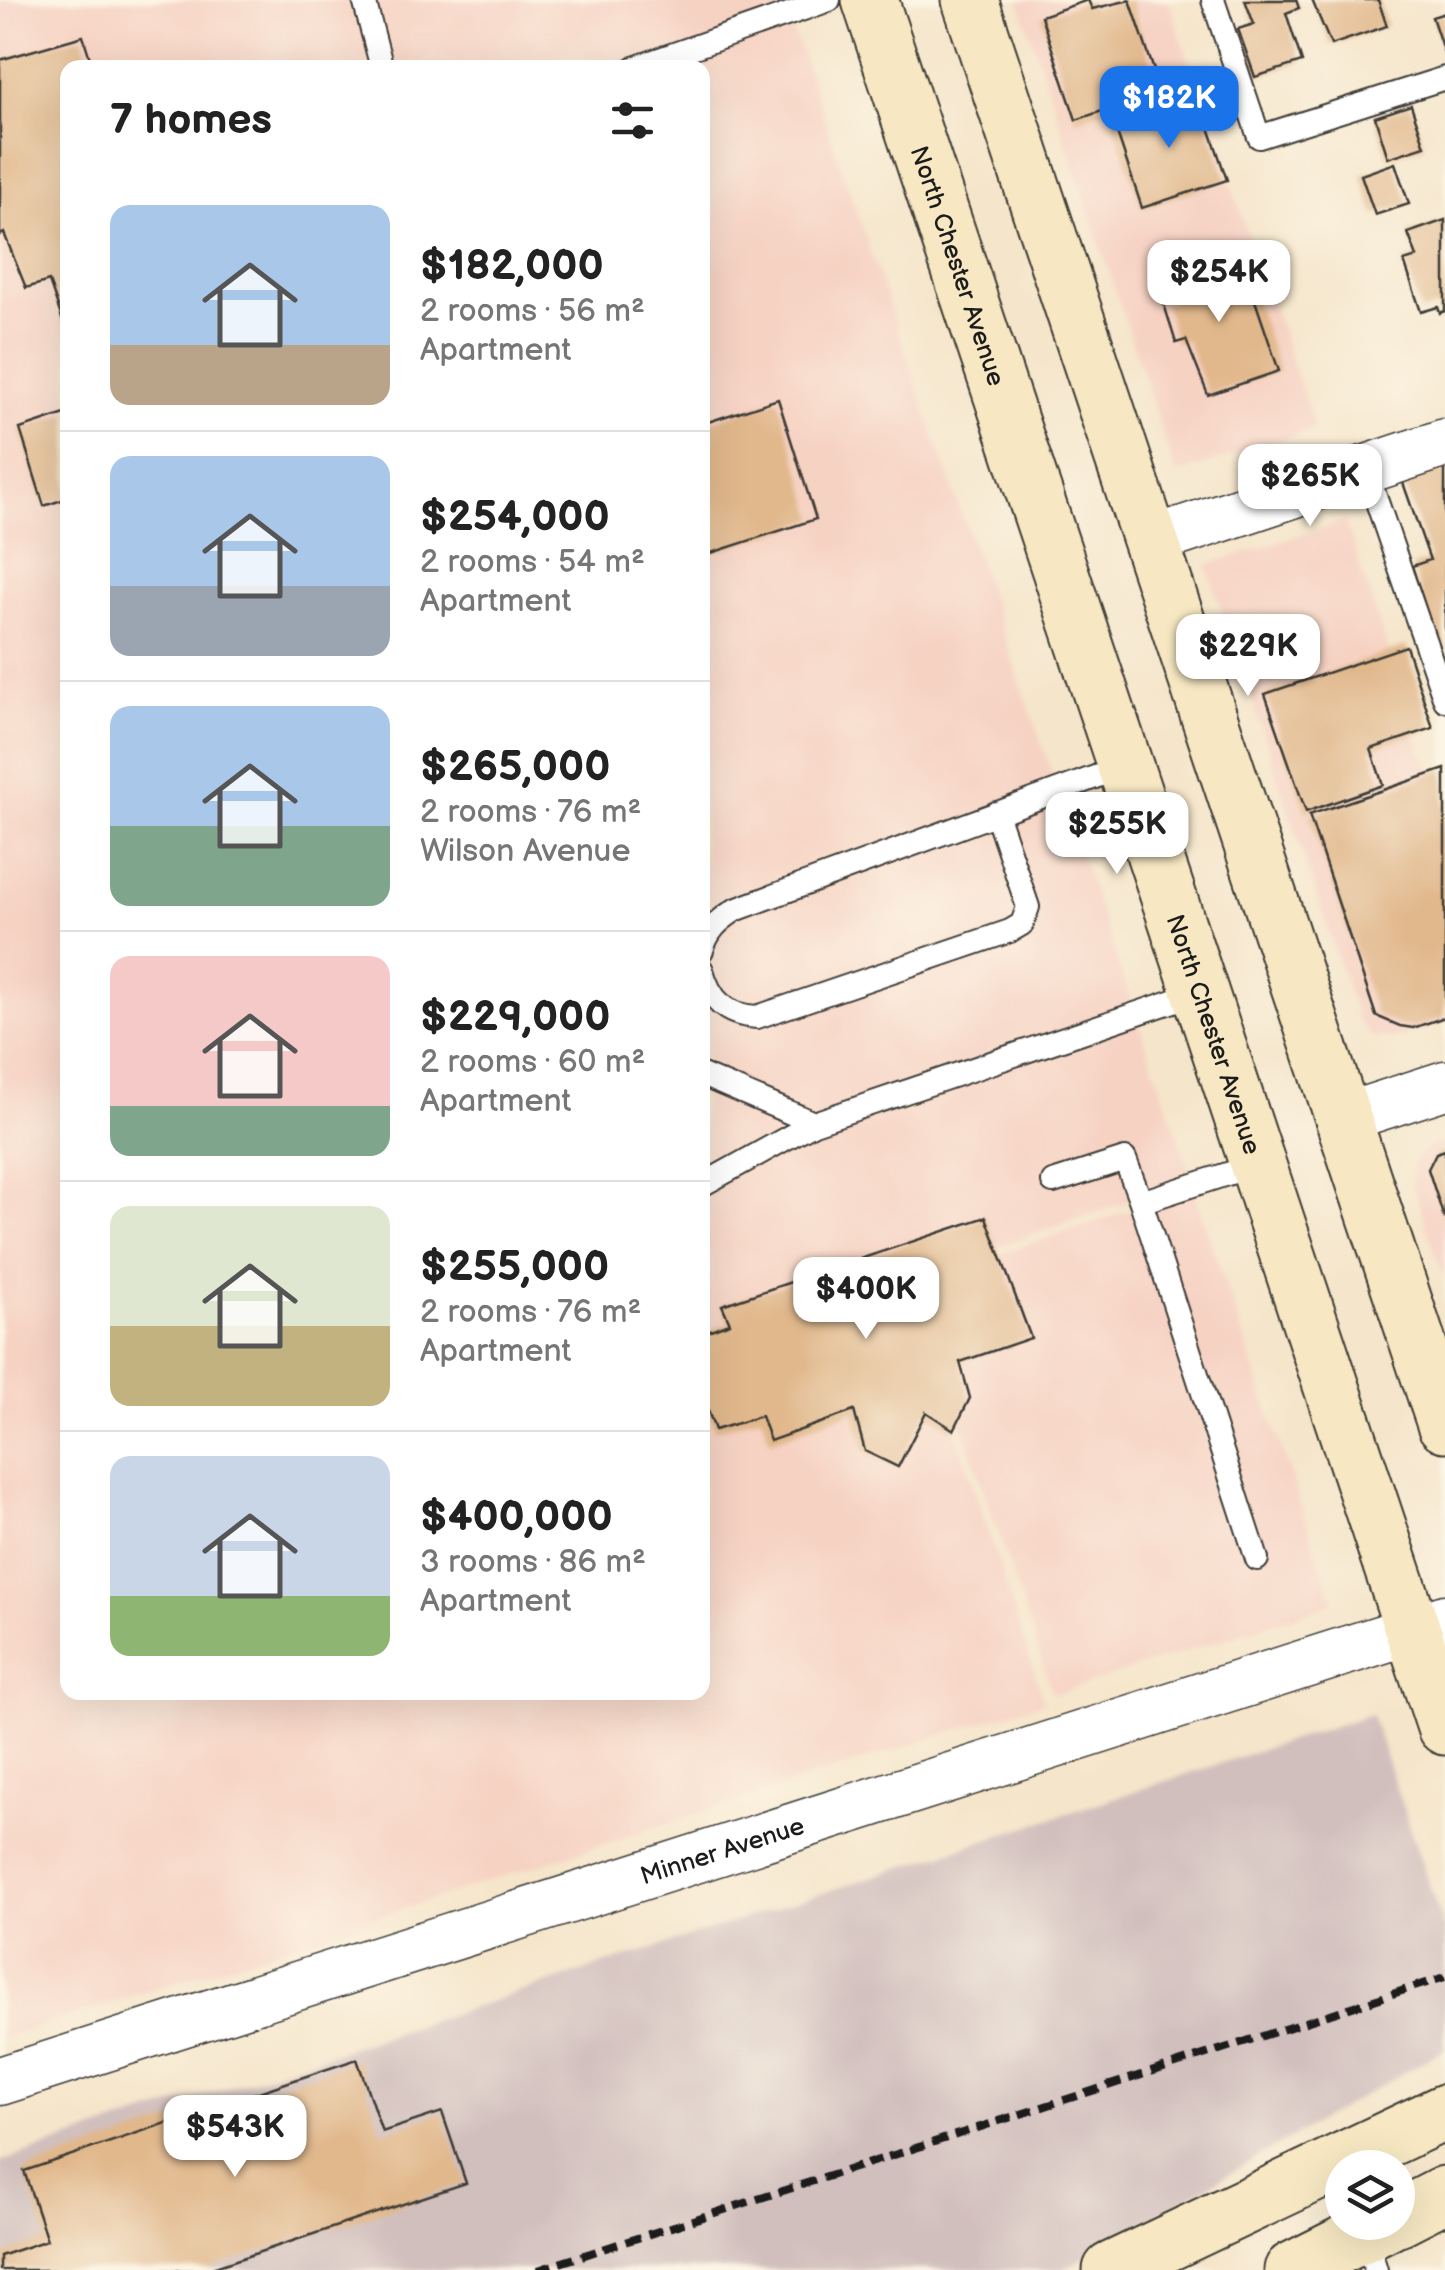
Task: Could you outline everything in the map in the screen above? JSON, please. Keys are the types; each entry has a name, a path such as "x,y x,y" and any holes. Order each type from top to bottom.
{"main road":[{"name":"North Chester Avenue","path":"870,0 1258,1164 1429,1624 1445,1727"},
{"path":"970,0 1445,1424"},
{"path":"1111,2270 1445,2112"},
{"path":"1415,2214 1445,2194"},
{"path":"1292,2270 1371,2240"}],"street":[{"path":"1151,541 1445,444"},
{"path":"1343,1118 1445,1085"},
{"name":"Minner Avenue","path":"0,2081 1429,1624"}],"lane":[{"path":"364,0 380,60"},
{"path":"657,60 829,0"},
{"path":"1212,0 1259,137 1445,78"},
{"path":"1366,470 1445,700"},
{"path":"710,930 735,910 1125,766"},
{"path":"710,988 717,1003 735,1014 757,1017 1022,924 1028,907 996,813"},
{"path":"710,1180 814,1122 1200,992"},
{"path":"710,1078 814,1122"},
{"path":"1053,1182 1125,1159 1257,1558"},
{"path":"1141,1202 1258,1164"}],"shaded area":[{"path":"0,0 783,0 1193,1179 906,1279 1044,1702 0,2039"},
{"path":"1019,0 1168,0 1315,429 1176,474"},
{"path":"1345,520 1421,751 1445,783 1445,1022 1394,1039 1372,1037 1358,1021 1207,565"},
{"path":"1445,1142 1445,1281 1412,1183 1414,1161 1430,1146"},
{"path":"1193,1189 1334,1603 1053,1695 914,1283"},
{"path":"1371,1714 1445,1932 1445,2049 1062,2270 0,2270 0,2162"}],"building":[{"path":"1088,0 1092,9 1130,0 1161,91 1076,120 1041,16"},
{"path":"1245,0 1296,0 1299,8 1286,13 1302,62 1255,77 1238,29 1254,24"},
{"path":"1312,0 1378,0 1387,26 1331,45"},
{"path":"1445,13 1445,52 1444,53 1432,17"},
{"path":"83,36 90,60 60,60 60,313 49,281 26,288 4,233 0,235 0,60"},
{"path":"1178,96 1182,110 1201,104 1227,180 1142,208 1112,118"},
{"path":"1411,105 1425,146 1388,158 1375,117"},
{"path":"1395,163 1409,204 1375,215 1361,175"},
{"path":"1445,220 1445,311 1440,313 1438,307 1421,312 1404,261 1417,257 1408,233"},
{"path":"1221,256 1229,280 1246,274 1279,371 1208,395 1186,340 1176,343 1164,304 1175,300 1166,274"},
{"path":"778,399 816,519 710,553 710,421"},
{"path":"60,416 60,501 44,506 20,429"},
{"path":"1445,459 1444,664 1412,566 1430,560 1400,474"},
{"path":"1406,646 1433,728 1371,749 1383,785 1306,812 1265,694"},
{"path":"1445,769 1445,1017 1413,1028 1376,1016 1309,815"},
{"path":"1445,1150 1444,1218 1428,1169 1436,1153"},
{"path":"986,1217 1031,1338 960,1362 970,1398 954,1430 926,1412 898,1467 865,1451 854,1411 770,1441 761,1416 715,1430 710,1416 710,1330 730,1323 722,1305"},
{"path":"357,2059 382,2132 442,2112 466,2183 206,2270 0,2270 0,2256 47,2240 24,2171"}],"railway":[{"path":"538,2270 1445,1977"}]}
